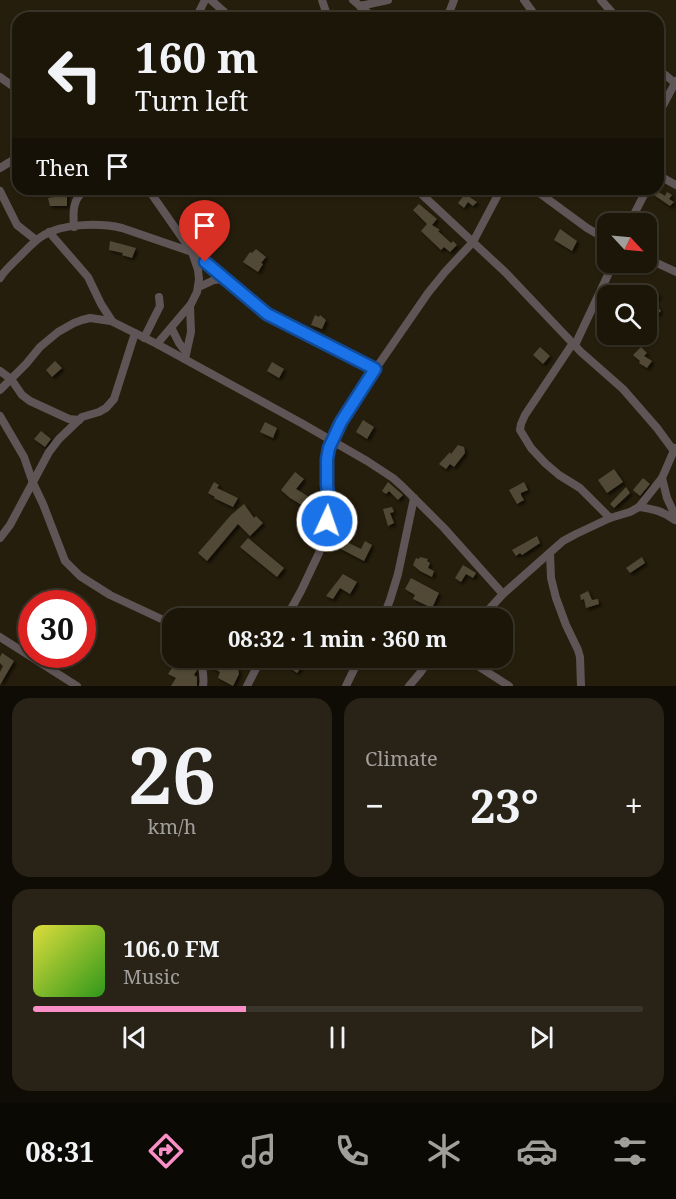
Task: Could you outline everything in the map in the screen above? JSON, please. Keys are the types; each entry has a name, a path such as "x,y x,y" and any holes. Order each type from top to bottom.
{"street":[{"path":"212,0 225,12"},
{"path":"353,0 367,12"},
{"path":"360,6 368,0"},
{"path":"360,6 388,0"},
{"path":"601,0 612,12"},
{"path":"664,104 676,82"},
{"path":"0,192 17,225 36,240"},
{"path":"74,227 73,212 79,195"},
{"path":"152,195 192,252 198,270 199,287 190,306 158,344"},
{"path":"422,195 505,272 574,344 623,389 675,449 662,478 639,507 568,538 503,594 490,608"},
{"path":"292,608 319,553 324,536 330,508 327,459 341,422 428,293 473,242 498,195"},
{"path":"542,195 597,233"},
{"path":"635,213 644,195"},
{"path":"0,278 36,240 49,232 74,227 102,225 117,227 192,252 267,314 375,369"},
{"path":"49,232 88,277 113,322"},
{"path":"657,263 676,272"},
{"path":"609,273 574,344 540,390 520,424 520,430 531,448 545,463 580,488 610,518"},
{"path":"199,287 214,280 227,279"},
{"path":"144,338 160,306 159,297"},
{"path":"185,356 190,332 190,306"},
{"path":"0,390 48,339 74,323 90,318 113,322 185,356 393,478 503,594"},
{"path":"172,329 185,356"},
{"path":"0,538 10,525 48,452 82,417 99,412 114,399 135,333"},
{"path":"0,371 30,401 66,418 79,420"},
{"path":"0,416 21,451 63,559 80,576 110,595 162,619"},
{"path":"662,478 676,519"},
{"path":"387,608 398,574 414,498"},
{"path":"639,507 657,510 676,519"},
{"path":"550,553 551,578 556,598 580,657 581,686"},
{"path":"0,637 77,686"},
{"path":"202,668 203,686"},
{"path":"247,686 256,668"},
{"path":"346,686 355,668"},
{"path":"408,686 423,668"},
{"path":"481,668 509,686"}],"building":[{"path":"667,192 672,195 669,199 674,202 670,206 654,195 665,196"},
{"path":"54,195 67,195 67,206 50,206 48,198 54,197"},
{"path":"464,195 477,202 473,206 468,202 464,208 458,203"},
{"path":"419,204 437,219 432,225 440,230 438,231 451,243 453,241 457,245 450,252 444,247 441,250 421,231 427,224 413,210"},
{"path":"560,229 577,241 572,251 554,240"},
{"path":"110,241 136,248 132,258 109,250"},
{"path":"256,249 266,257 258,272 243,262 250,252"},
{"path":"315,315 319,317 320,315 326,320 322,329 311,325"},
{"path":"540,347 550,356 543,364 533,355"},
{"path":"641,347 647,353 644,356 652,361 647,368 633,355"},
{"path":"55,361 62,368 52,377 46,370"},
{"path":"272,362 284,369 279,378 267,371"},
{"path":"363,420 374,427 367,439 356,432"},
{"path":"265,422 277,428 273,438 260,432"},
{"path":"41,431 51,439 45,447 34,439"},
{"path":"458,445 464,447 465,453 454,467 450,464 446,469 439,464 450,452 451,454"},
{"path":"614,469 623,482 607,493 598,480"},
{"path":"295,472 304,479 296,489 324,506 322,517 281,490"},
{"path":"643,478 650,484 640,496 633,490"},
{"path":"214,482 219,485 217,488 238,498 233,507 208,493"},
{"path":"388,482 403,495 398,500 389,491 386,494 382,491"},
{"path":"524,482 528,490 521,493 524,500 517,504 509,490"},
{"path":"626,487 630,493 614,508 610,504"},
{"path":"244,504 254,518 256,516 263,523 250,536 238,524 207,561 198,553 231,515"},
{"path":"392,507 394,512 390,513 394,523 388,526 383,509"},
{"path":"537,536 540,543 522,555 520,553 516,556 512,550"},
{"path":"248,538 284,568 277,577 240,547"},
{"path":"343,540 361,549 365,541 372,545 364,561 339,548"},
{"path":"642,557 645,563 630,573 626,568"},
{"path":"416,558 428,559 430,563 428,568 434,571 432,577 413,565"},
{"path":"463,565 476,573 473,578 466,574 461,582 455,578"},
{"path":"343,574 357,582 350,594 340,588 333,599 326,596"},
{"path":"411,578 439,593 432,608 413,599 415,595 405,589"},
{"path":"588,591 592,600 598,599 599,604 586,608 584,599 581,600 580,595"},
{"path":"2,653 14,661 0,685 0,672 3,666 0,663"},
{"path":"172,668 181,670 194,668 197,670 194,675 197,677 197,686 171,686 176,678 168,674"},
{"path":"213,668 238,668 239,674 233,686 218,678 220,672"},
{"path":"290,668 301,668 297,673"}],"route":[{"path":"205,262 267,314 375,369 352,403 329,448 327,485 330,508 327,521"}]}
